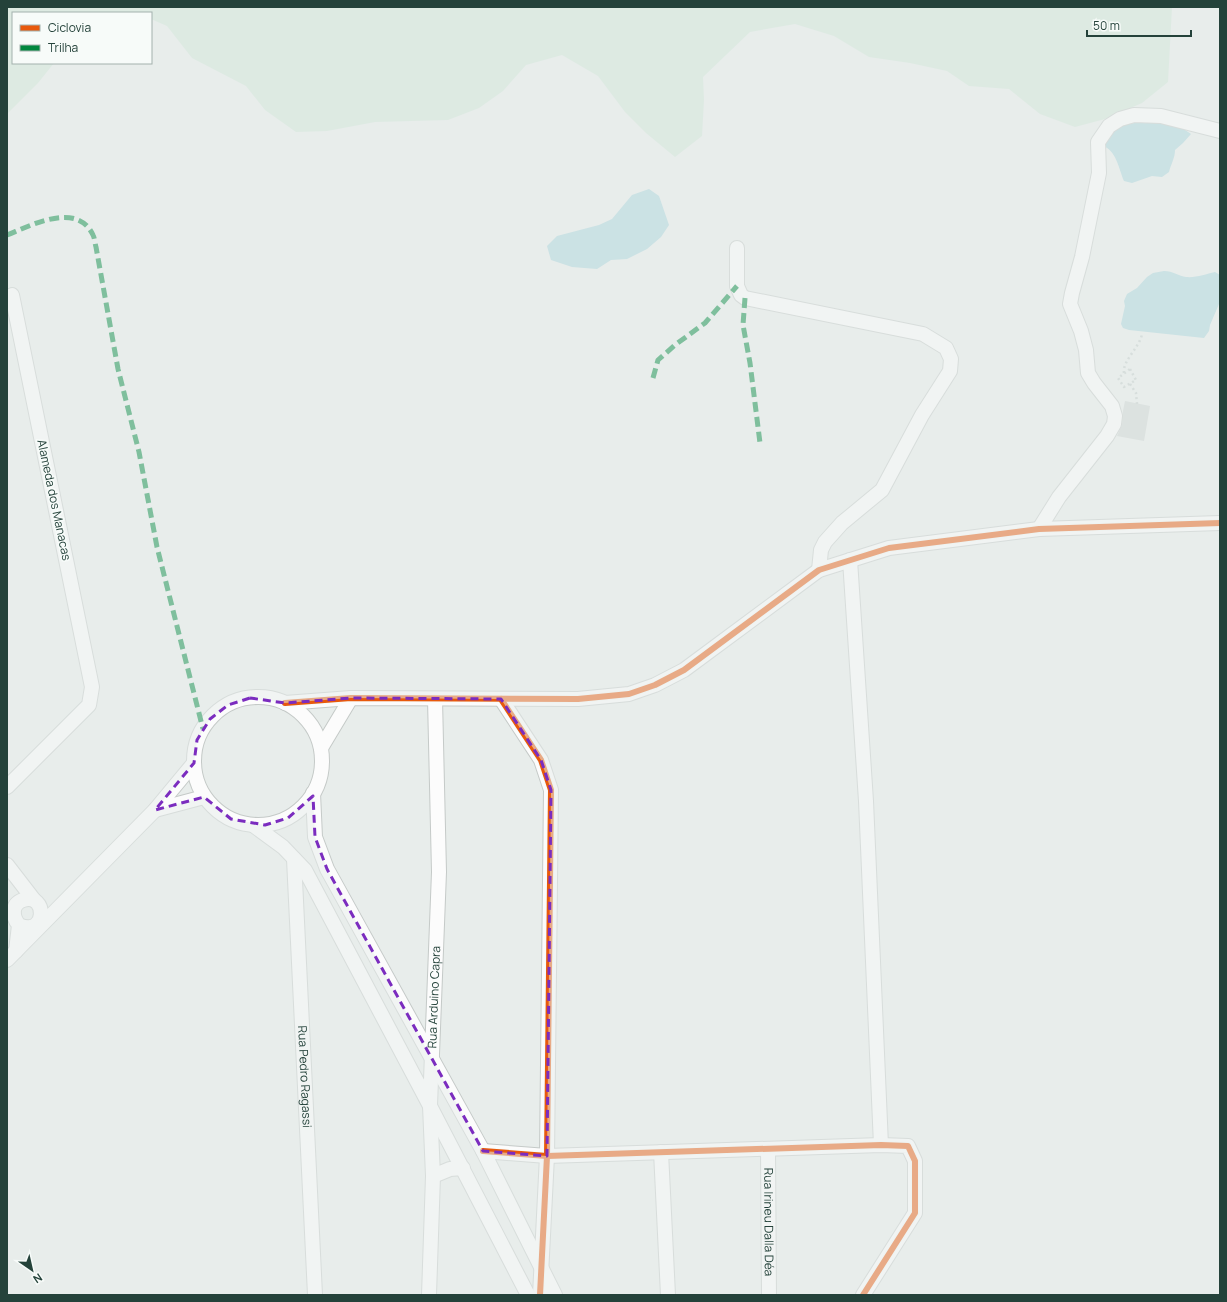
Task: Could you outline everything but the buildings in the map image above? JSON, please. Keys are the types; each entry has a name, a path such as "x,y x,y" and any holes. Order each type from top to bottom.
{"street":[{"path":"1038,529 1059,497 1107,436 1114,424 1115,416 1112,406 1088,373 1086,350 1081,331 1070,304 1082,257 1099,173 1098,142 1109,126 1120,118 1134,115 1161,116 1220,131"},
{"path":"737,248 737,286 741,295 745,298 923,334 946,348 951,359 950,371 922,415 882,490 842,523 825,542 821,550 818,570"},
{"name":"Alameda dos Manacas","path":"7,787 89,705 92,687 12,295"},
{"path":"285,703 351,698 578,699 629,694 655,685 684,670 818,570 889,548 1038,529 1220,523"},
{"path":"850,560 866,801 881,1145"},
{"path":"262,697 285,703 295,709 312,726 321,748 321,771 318,783 313,793 302,807 288,818 271,824 253,825 242,823 225,816 212,806 204,796 197,780 194,763 194,751 197,740 203,729 218,711 233,702 262,697"},
{"path":"321,748 351,698"},
{"name":"Rua Arduino Capra","path":"429,1295 433,1176 430,1106 433,1060 439,872 435,699"},
{"path":"501,699 541,760 551,790 547,1156 540,1295"},
{"path":"12,955 155,810 194,763"},
{"path":"313,793 316,838 327,869 483,1151 555,1295"},
{"path":"155,810 204,796"},
{"path":"253,825 283,847 305,870 528,1295"},
{"name":"Rua Pedro Ragassi","path":"294,859 315,1295"},
{"path":"7,865 37,904 41,916 36,924 28,927 13,914"},
{"path":"12,955 13,914 16,904 20,901 29,899 37,904 62,905"},
{"path":"483,1151 547,1156 881,1145 908,1146 915,1161 915,1213 863,1295"},
{"name":"Rua Irineu Dalla Déa","path":"768,1149 769,1295"},
{"path":"661,1152 668,1295"},
{"path":"433,1176 450,1169 462,1168"}],"path":[{"path":"1124,373 1123,369 1141,341 1142,334"},
{"path":"1130,369 1136,380 1124,387 1118,378 1124,373 1130,369"},
{"path":"1130,384 1136,393 1137,404"}],"highlighted area":[{"path":"250,698 285,703 351,698 501,699 541,760 551,790 547,1156 483,1151 327,869 315,837 313,796 288,818 265,825 231,819 204,797 155,810 194,763 197,740 210,719 228,705"}],"green space":[{"path":"7,7 1172,7 1168,82 1142,103 1105,119 1075,127 1040,114 1009,89 969,86 947,71 910,63 869,57 834,36 795,24 750,32 703,77 704,100 702,136 675,157 646,133 625,112 598,76 562,55 526,65 503,91 479,108 448,120 375,122 327,131 296,132 265,110 246,86 192,58 167,26 152,19 152,12 12,12 12,64 53,64 38,83 7,114"}],"water":[{"path":"1139,122 1173,125 1191,134 1175,150 1169,172 1162,177 1152,176 1132,183 1124,181 1114,155 1107,148 1102,146 1109,133 1120,126"},
{"path":"649,189 659,196 669,225 661,237 647,249 627,259 611,260 597,269 572,267 551,260 547,246 557,236 599,225 612,219 632,195"},
{"path":"1164,271 1186,277 1215,272 1220,275 1219,304 1209,331 1204,338 1129,330 1123,328 1121,324 1125,306 1124,301 1127,294 1137,288 1153,273"}],"marked path":[{"path":"7,235 53,218 65,217 76,219 86,225 94,237 118,369 139,452 157,547 203,729"},
{"path":"653,378 658,360 675,345 705,323 737,286"},
{"path":"745,298 743,325 750,363 760,443"}],"cycle path":[{"path":"285,703 351,698 578,699 629,694 655,685 684,670 819,570 889,548 1039,529 1220,523"},
{"path":"501,699 541,760 551,790 547,1156 540,1295"},
{"path":"483,1151 547,1156 881,1145 908,1146 915,1161 915,1213 863,1295"}]}
